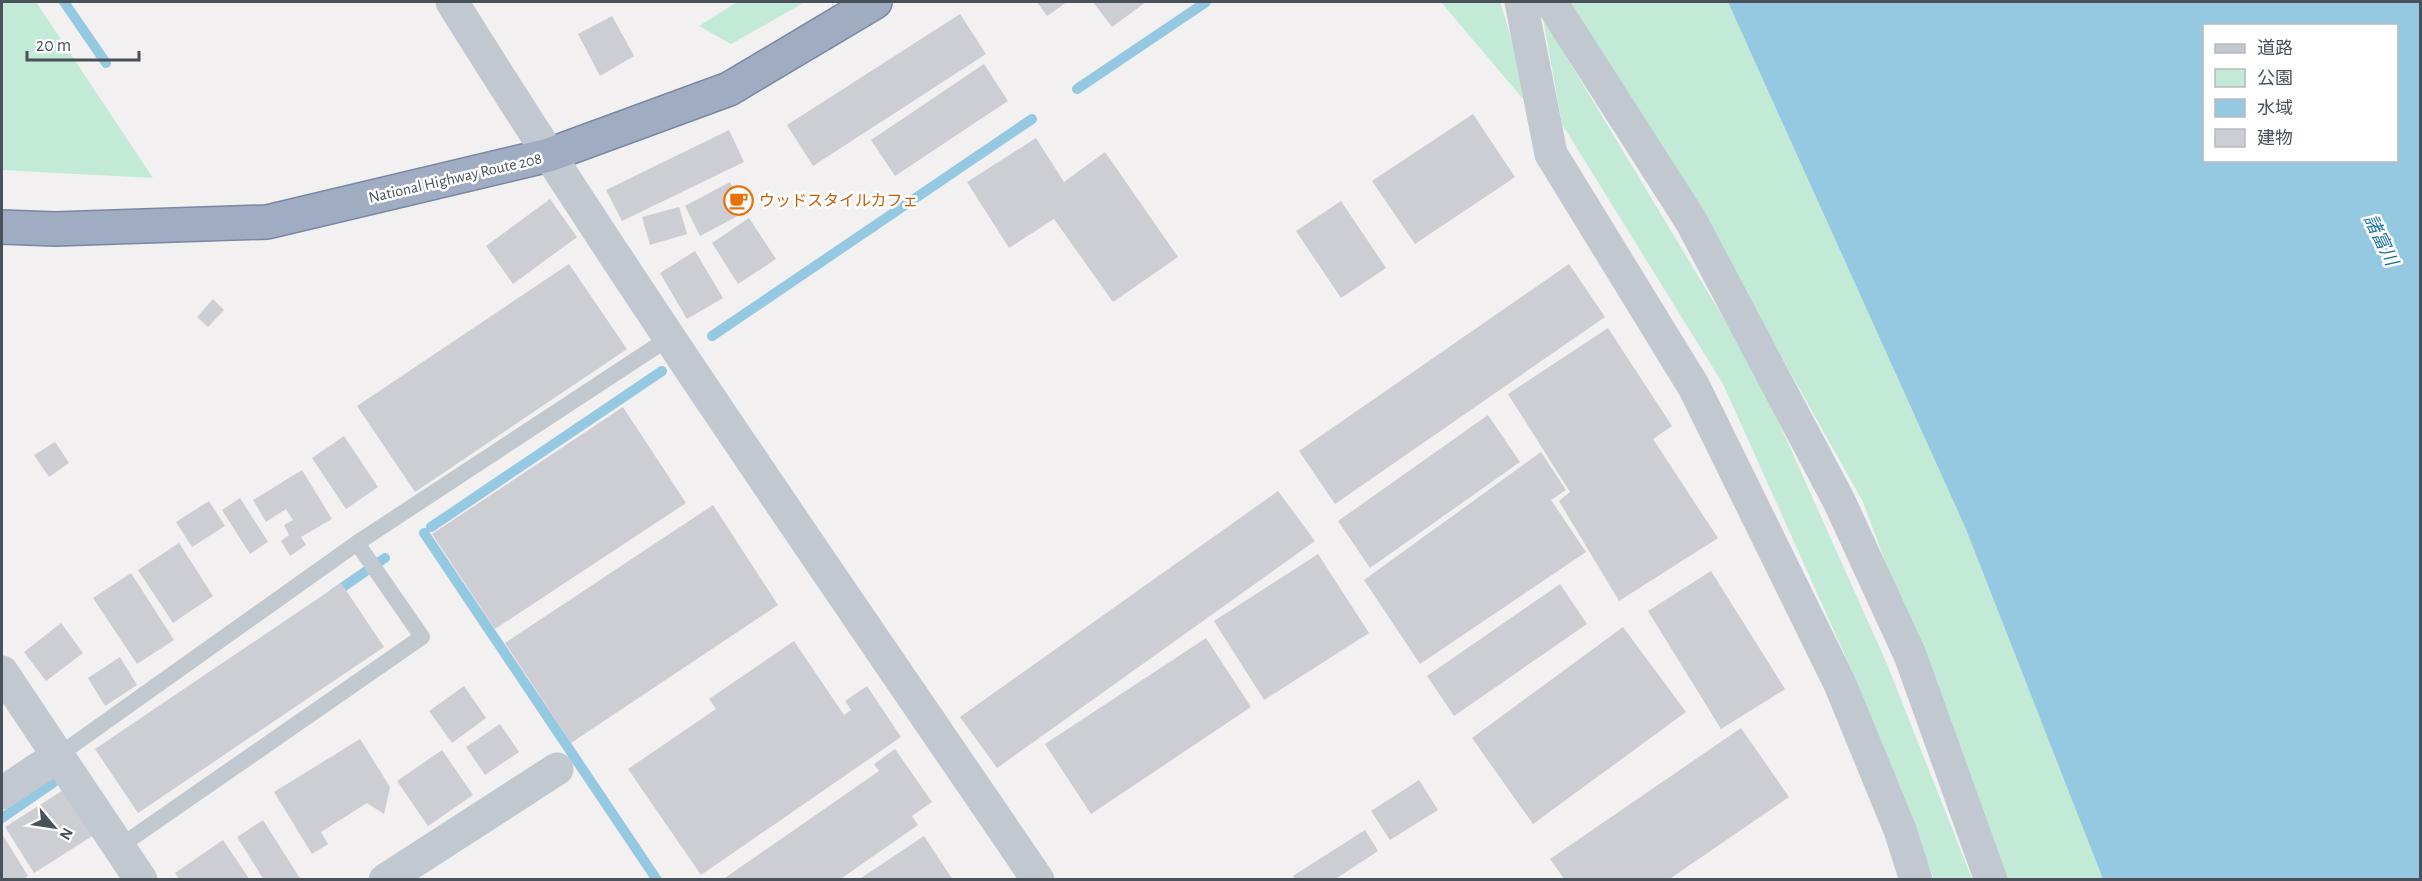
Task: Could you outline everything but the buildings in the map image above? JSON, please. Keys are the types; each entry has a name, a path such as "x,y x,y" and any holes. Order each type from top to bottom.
{"highway":[{"name":"National Highway Route 208","path":"2,227 55,229 267,222 549,155 729,89 875,2"}],"street":[{"path":"452,2 669,338 1038,879"},
{"path":"1521,2 1551,154 1694,387 1840,684 1900,830 1916,879"},
{"path":"1551,2 1691,221 1839,501 1910,655 1990,879"},
{"path":"2,672 56,756 141,879"},
{"path":"2,793 56,756"},
{"path":"385,879 557,769"}],"lane":[{"path":"56,756 357,543 669,338"},
{"path":"119,847 422,638 357,543"}],"green space":[{"path":"2,2 36,2 153,178 2,170"},
{"path":"737,2 805,2 731,44 699,26"},
{"path":"1441,2 1500,2 1534,112"},
{"path":"1570,2 1781,2 2172,879 2003,879 1863,502 1688,190"},
{"path":"1543,18 1757,374 1887,664 1972,879 1934,879 1853,673 1723,384 1562,124"}],"water":[{"name":"諸富川","path":"1728,2 2420,2 2420,879 2103,879 1966,529"}],"waterway":[{"path":"64,2 106,63"},
{"path":"1077,89 1206,2"},
{"path":"712,336 1032,119"},
{"path":"431,527 662,371"},
{"path":"424,533 657,880"},
{"path":"333,594 385,558"},
{"path":"2,818 53,783"}],"place":[{"name":"ウッドスタイルカフェ","path":"738,200"}]}
